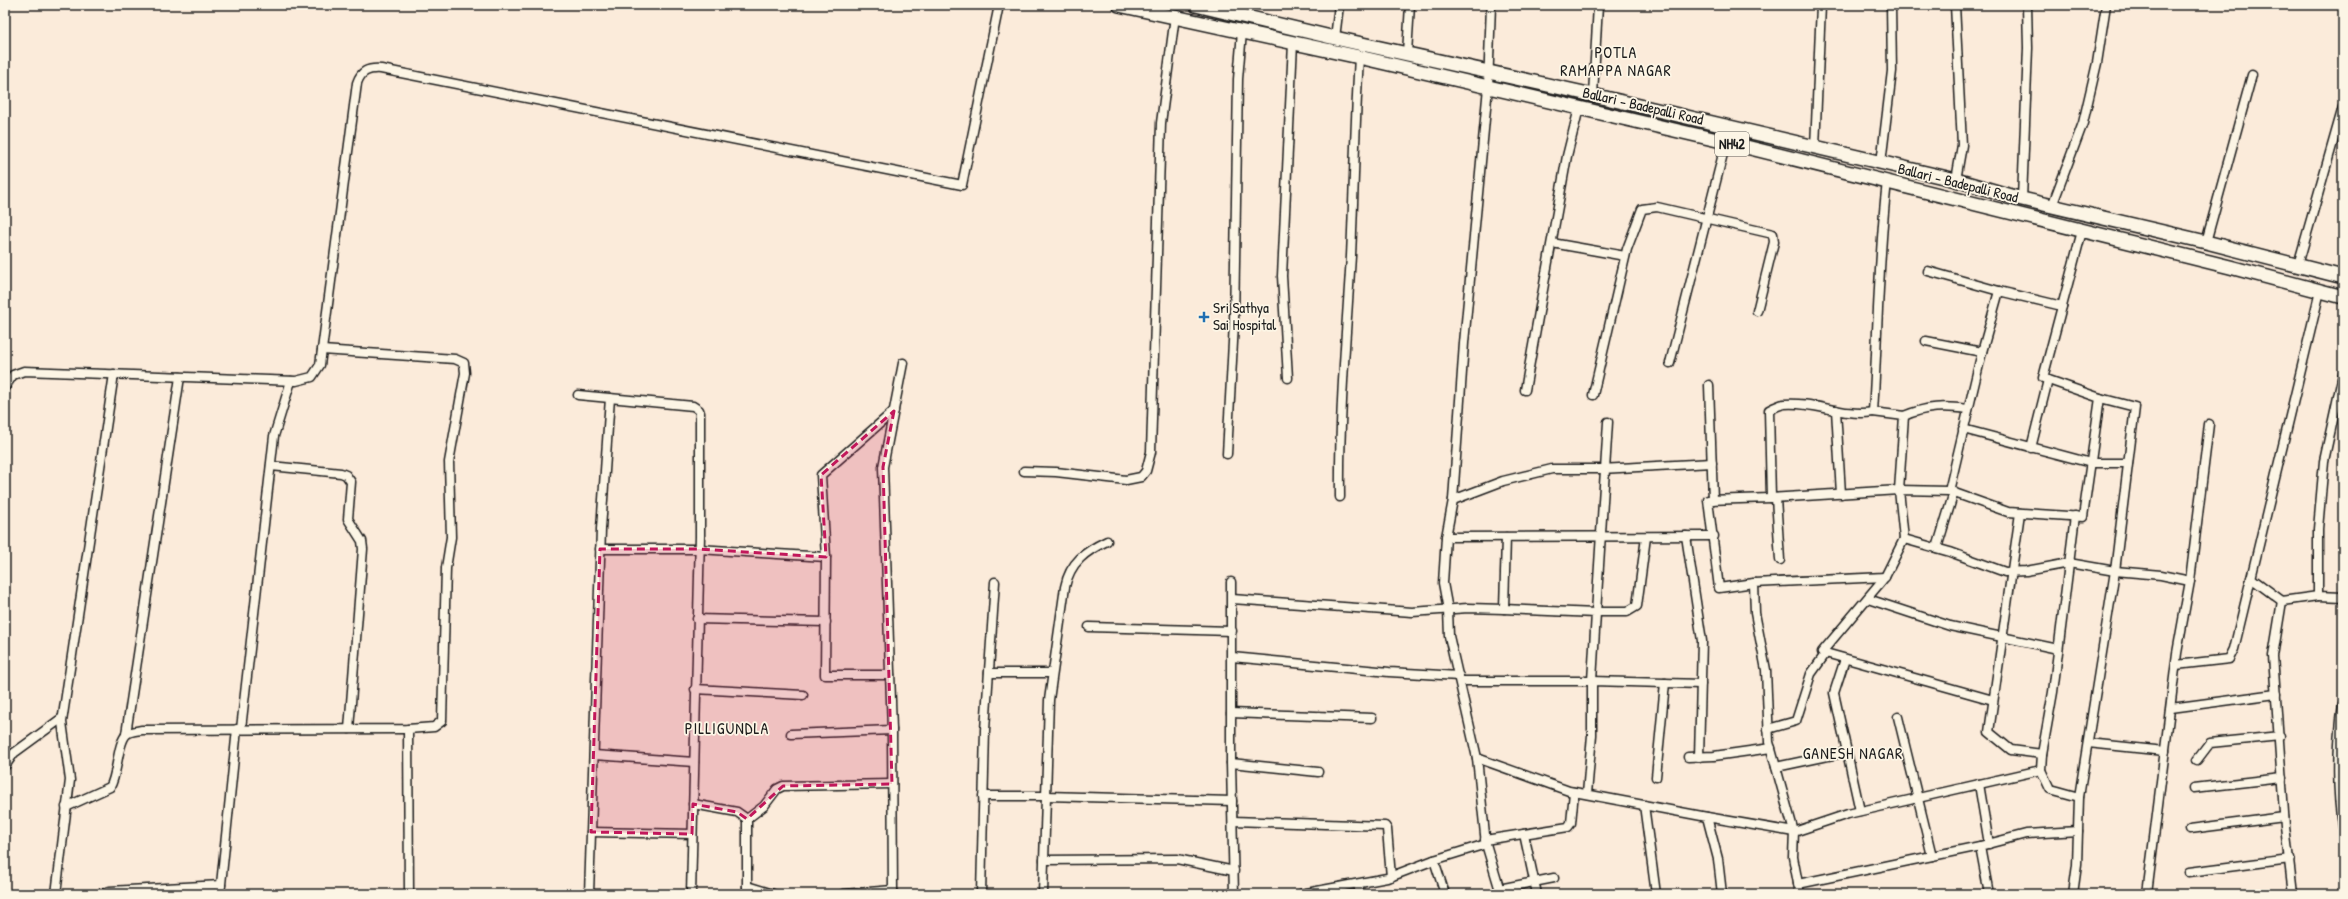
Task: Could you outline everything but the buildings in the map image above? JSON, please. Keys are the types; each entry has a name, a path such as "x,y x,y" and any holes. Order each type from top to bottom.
{"highway":[{"name":"Ballari - Badepalli Road","path":"1118,5 1175,16 1359,57 1726,142 2343,297"},
{"name":"Ballari - Badepalli Road","path":"1196,5 1220,7 1335,38 1407,52 1956,180 2022,199 2206,242 2343,277"},
{"path":"2303,286 2304,267"}],"street":[{"path":"5,388 9,374 24,371 291,381 305,380 312,377 320,366 357,83 360,74 365,70 381,69 962,185 999,5"},
{"path":"1335,38 1339,5"},
{"path":"1407,52 1410,5"},
{"path":"1491,5 1488,87 1464,344 1452,500 1446,537 1443,584 1448,610 1449,636 1477,758 1485,842 1500,891 1554,878"},
{"path":"1593,95 1598,5"},
{"path":"1815,148 1821,5"},
{"path":"1881,163 1892,71 1891,5"},
{"path":"1955,5 1962,144 1956,180"},
{"path":"2022,199 2028,48 2027,5"},
{"path":"2052,206 2083,122 2097,63 2106,5"},
{"path":"1024,471 1056,472 1126,480 1141,477 1146,471 1151,452 1161,124 1175,16"},
{"path":"1227,454 1234,323 1238,79 1242,32"},
{"path":"1288,378 1282,276 1293,43"},
{"path":"1340,497 1340,434 1350,262 1354,140 1359,57"},
{"path":"2206,242 2252,75"},
{"path":"2304,267 2343,107"},
{"path":"1525,390 1552,242 1579,108"},
{"path":"1670,364 1726,142"},
{"path":"1873,412 1878,335 1880,247 1887,182"},
{"path":"1593,395 1625,256 1639,212 1644,208 1653,206 1770,232 1774,235 1757,311"},
{"path":"2073,894 2077,865 2079,797 2115,571 2135,408 2100,398 2043,378 2082,231"},
{"path":"1552,242 1625,256"},
{"path":"1928,271 1999,291 2062,306"},
{"path":"1937,548 1951,491 1968,409 1999,291"},
{"path":"2176,665 2229,659 2234,649 2320,291"},
{"path":"1926,341 1982,352"},
{"path":"126,734 142,730 408,729 434,727 441,723 443,717 446,568 451,537 449,462 465,373 464,362 455,359 322,350"},
{"path":"844,894 893,892 892,730 883,467 903,363"},
{"path":"56,894 70,774 62,728 62,718 114,374"},
{"path":"2318,596 2318,529 2324,461 2343,374"},
{"path":"66,808 110,788 114,781 123,740 126,734 180,377"},
{"path":"2031,448 2048,380"},
{"path":"220,894 276,429 291,381"},
{"path":"1709,385 1713,500"},
{"path":"578,395 693,406 699,410 699,549 691,894"},
{"path":"589,894 600,549 610,398"},
{"path":"1885,577 1754,583 1719,588 1714,536 1708,500 1773,498 1900,490 1951,491 2008,512 2083,517 2100,398"},
{"path":"1780,560 1773,498 1769,410 1783,404 1859,414 1873,412 1904,416 1918,410 1936,406 1968,409"},
{"path":"890,675 825,676 826,558 821,475 894,410"},
{"path":"1836,410 1841,494"},
{"path":"1904,416 1900,490 1904,539 1885,577 1822,652 1993,700"},
{"path":"1587,794 1592,735 1592,681 1608,422"},
{"path":"2147,894 2176,665 2190,581 2209,424"},
{"path":"1963,430 2091,463 2128,463"},
{"path":"1452,500 1503,481 1552,468 1604,469 1712,464"},
{"path":"271,466 341,472 346,475 351,482 348,519 362,540 363,549 349,729"},
{"path":"2020,513 1989,732 2011,750 2042,754"},
{"path":"2075,516 2041,770 2050,789 2079,797"},
{"path":"1686,536 1702,641 1699,757"},
{"path":"1446,537 1600,538 1714,536"},
{"path":"1232,599 1412,612 1468,608 1627,612 1637,606 1646,537"},
{"path":"1504,609 1506,538"},
{"path":"1904,539 1937,548 2005,572 2026,571 2069,563 2115,571 2161,575 2190,581"},
{"path":"1043,894 1047,726 1052,674 1069,572 1083,554 1107,541"},
{"path":"600,549 699,549 826,558"},
{"path":"2251,578 2282,601 2318,596 2343,597"},
{"path":"981,894 983,796 995,582"},
{"path":"1231,582 1231,763 1234,894"},
{"path":"1754,583 1755,613 1766,670 1770,748 1794,832 1793,857 1800,894"},
{"path":"1868,599 1950,626 2058,649"},
{"path":"2282,601 2273,656 2280,736 2284,817 2293,894"},
{"path":"697,619 826,622"},
{"path":"1090,627 1232,631"},
{"path":"1768,729 1796,721 1811,674 1826,653"},
{"path":"1232,657 1459,679 1701,684"},
{"path":"1845,659 1834,693 1860,811"},
{"path":"989,673 1052,674"},
{"path":"1656,777 1665,683"},
{"path":"695,689 804,695"},
{"path":"2171,708 2276,694"},
{"path":"2343,704 2338,734 2337,798 2343,831"},
{"path":"1231,713 1372,718"},
{"path":"1898,717 1932,856"},
{"path":"5,766 14,753 62,718"},
{"path":"408,729 408,894"},
{"path":"791,734 892,730"},
{"path":"2197,760 2210,743 2280,736"},
{"path":"2088,743 2165,751"},
{"path":"1688,757 1699,757 1770,748"},
{"path":"1776,766 1847,752"},
{"path":"594,755 694,762"},
{"path":"1477,758 1574,792 1794,832 1860,811 2041,770"},
{"path":"1231,763 1318,772"},
{"path":"2194,788 2282,778"},
{"path":"747,819 764,806 777,790 783,786 892,784"},
{"path":"1979,784 1989,844"},
{"path":"1302,894 1391,877 1485,842 1568,827 1571,823 1574,792"},
{"path":"983,796 1046,796 1232,801"},
{"path":"693,804 737,812 747,819"},
{"path":"1644,805 1656,894"},
{"path":"1707,817 1718,859 1722,894"},
{"path":"2190,829 2284,817"},
{"path":"747,819 747,890 773,894"},
{"path":"1233,820 1382,825 1387,829 1391,877"},
{"path":"1798,884 1980,846 2026,834 2078,831"},
{"path":"591,832 692,834"},
{"path":"1524,834 1537,894"},
{"path":"1980,846 1989,894"},
{"path":"1044,860 1177,859 1234,871"},
{"path":"2189,872 2290,859"},
{"path":"1434,860 1445,894"},
{"path":"1358,884 1360,894"},
{"path":"101,894 110,891 220,885"}],"highlighted area":[{"path":"894,411 883,467 892,784 783,786 747,819 737,812 693,804 692,834 591,832 600,549 699,549 826,557 821,475"}],"place":[{"name":"Sri Sathya Sai Hospital","path":"1204,317"}],"district":[{"name":"POTLA RAMAPPA NAGAR","path":"1616,61"},
{"name":"PILLIGUNDLA","path":"727,728"},
{"name":"GANESH NAGAR","path":"1853,753"}]}
